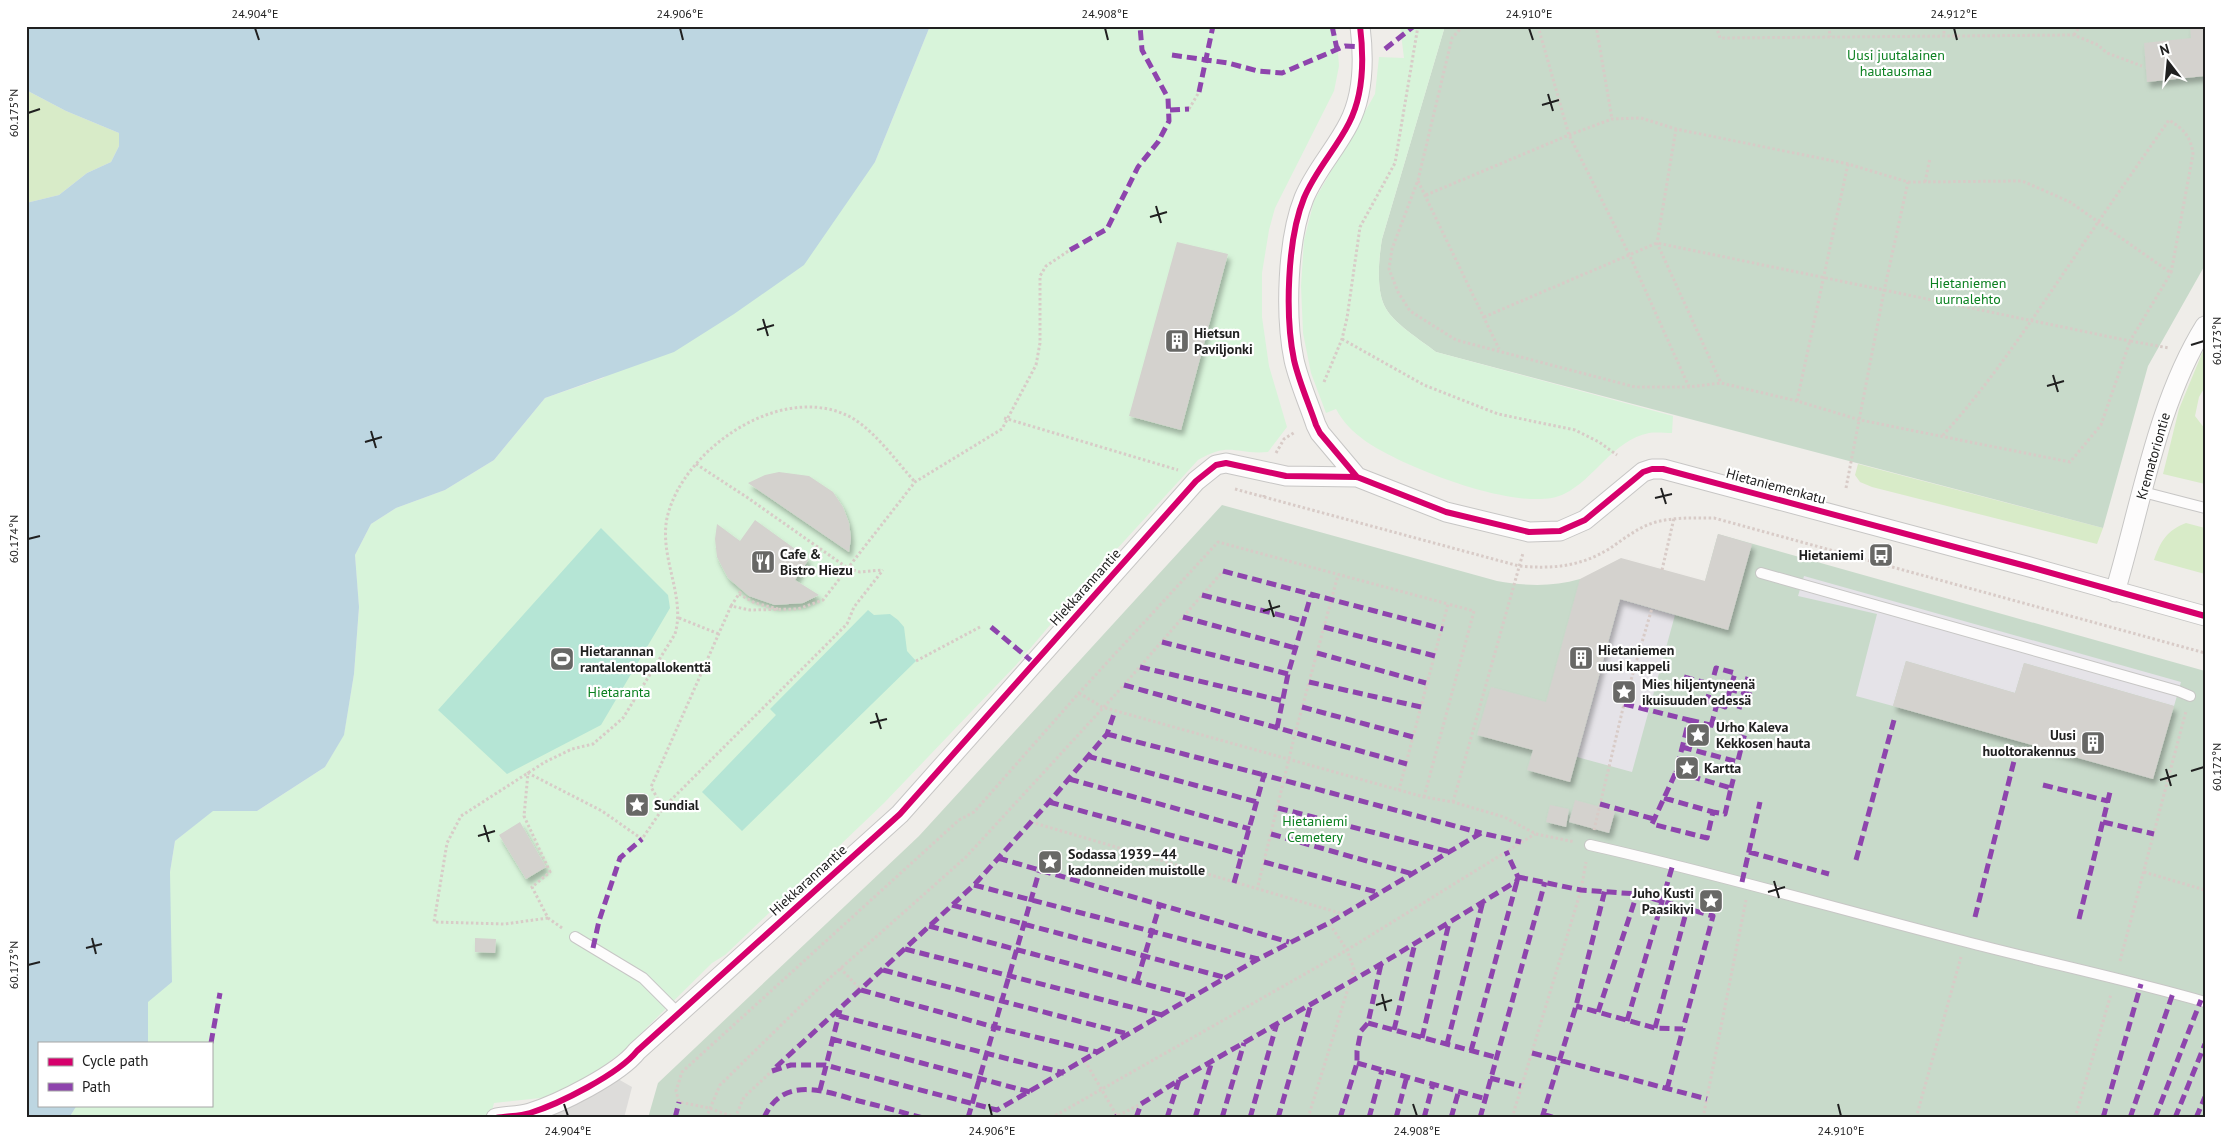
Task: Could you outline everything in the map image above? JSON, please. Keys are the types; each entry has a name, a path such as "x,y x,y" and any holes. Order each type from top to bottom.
{"street":[{"path":"1357,477 1320,433 1316,425 1294,361 1289,325 1289,288 1292,245 1303,199 1320,168 1350,123 1358,94 1363,70 1360,26"},
{"name":"Krematoriontie","path":"2115,592 2172,389 2189,351 2205,326"},
{"name":"Hiekkarannantie","path":"496,1118 530,1113 584,1088 628,1062 637,1051 678,1013 900,814 1196,481 1216,465 1226,463 1286,476 1357,477"},
{"name":"Hietaniemenkatu","path":"1357,477 1446,512 1529,532 1560,531 1585,520 1643,472 1652,469 1663,469 2205,616"}],"lane":[{"path":"2143,492 2205,508"},
{"path":"1760,573 2178,691 2190,696"},
{"path":"1590,845 1749,884 1965,942 2116,977 2205,1002"},
{"path":"575,937 643,978 678,1013"}],"path":[{"path":"1327,391 1324,382 1342,340 1347,318 1360,227 1395,163 1418,26"},
{"path":"1463,26 1452,38 1418,180 1392,249 1389,269 1398,292 1410,310 1456,340 1499,349 1635,387 1689,387 1721,383 1797,401 1860,420 1943,435 2070,462 2101,425 2130,341 2171,274 2193,154 2191,141 2182,129 2169,120 2031,321 1965,411 1943,435"},
{"path":"1538,26 1569,135 1629,254 1689,387"},
{"path":"1600,26 1597,31 1612,119"},
{"path":"1716,26 1720,38 2074,35 2098,45 2107,53 2142,66"},
{"path":"1830,26 1830,37"},
{"path":"1944,26 1944,36"},
{"path":"2074,35 2080,26"},
{"path":"1189,109 1199,92"},
{"path":"1426,195 1612,119 1641,118 1676,129 1848,164 1908,182 2022,181 2070,202 2171,274"},
{"path":"1676,129 1657,243 1721,383"},
{"path":"1925,182 1930,158"},
{"path":"1797,401 1848,164"},
{"path":"1418,180 1499,349"},
{"path":"1846,488 1884,291 1908,182"},
{"path":"1484,318 1657,243 1884,291 2170,348"},
{"path":"731,606 750,610 798,609 823,600 849,569 914,482 1002,429 1006,418 1028,381 1037,358 1040,343 1040,276 1046,266 1070,250"},
{"path":"1342,340 1424,385 1498,414 1575,430 1599,442 1616,454"},
{"path":"548,918 504,924 434,922 447,843 461,816 528,773 572,749 592,744 623,718 675,634 680,618 665,539 667,519 673,497 696,464 718,442 751,421 776,411 804,407 826,408 845,414 858,422 914,482"},
{"path":"1006,418 1175,468 1196,481"},
{"path":"528,773 602,811 642,839 663,808 847,624 854,607 883,570 860,572 849,569 696,464"},
{"path":"1662,570 1674,518"},
{"path":"1453,802 1529,532"},
{"path":"1771,534 2205,653"},
{"path":"772,1071 744,1097 735,1118 709,1108 679,1102 676,1091 682,1072 959,820 974,812 1079,693 1218,542 1474,611 1424,797"},
{"path":"706,1118 720,1084 840,968 966,857 1223,571"},
{"path":"1257,890 1289,759 1338,575"},
{"path":"663,808 651,787 731,606 740,592 755,603 779,610"},
{"path":"1399,790 1448,604"},
{"path":"1512,1118 1581,890 1624,704 1652,608"},
{"path":"680,618 719,634"},
{"path":"916,660 980,627"},
{"path":"1079,693 1102,707 1424,797 1453,802 1504,817 1536,834 1590,845"},
{"path":"2075,1118 2116,977 2190,696"},
{"path":"528,773 524,816 550,872 532,887 548,918 575,937"},
{"path":"1031,822 1343,914"},
{"path":"1051,1118 1347,950 1536,834"},
{"path":"2144,872 2205,890"},
{"path":"1703,1118 1749,884"},
{"path":"1308,1118 1354,969 1347,950 1328,923"},
{"path":"1916,1118 1965,942"},
{"path":"840,968 862,990"},
{"path":"1085,1061 1117,1116 1141,1104"}],"shaded area":[{"path":"1804,576 2181,682 2174,706 2024,663 2015,693 1906,661 1893,706 1856,696 1877,614 1798,596"},
{"path":"1620,599 1675,615 1632,772 1577,757"},
{"path":"618,1079 632,1087 624,1118 496,1118"}],"green space":[{"name":"Hietaranta","path":"930,26 1336,26 1339,66 1334,91 1275,208 1269,230 1262,273 1262,317 1269,366 1287,427 1268,452 1226,450 1209,454 1198,460 1085,584 1016,665 884,803 725,955 712,963 623,1051 588,1078 556,1095 494,1103 490,1118 69,1118 76,1106 212,1106 212,1042 148,1042 148,1001 170,912 170,872 175,841 213,810 257,811 325,767 344,734 354,674 359,608 355,555 371,524 396,508 445,490 494,460 545,398 603,378 875,162"},
{"path":"1400,26 1445,26 1382,239 1379,281 1381,298 1388,312 1400,325 1436,352 1673,416 1672,433 1649,433 1625,443 1585,479 1564,494 1545,499 1520,498 1492,493 1432,474 1381,451 1352,430 1336,409 1326,413 1311,373 1303,333 1301,286 1304,240 1314,201 1375,94 1379,57 1404,58"},
{"name":"Hietaniemen uurnalehto","path":"1445,26 2205,26 2205,265 2148,366 2103,528 1436,352 1407,331 1388,312 1381,298 1379,272 1381,246"},
{"path":"26,90 66,111 119,133 119,146 111,162 87,173 59,195 26,203"},
{"path":"2205,346 2205,387 2199,397 2195,416 2205,429 2205,484 2163,474 2179,409"},
{"path":"1858,464 2103,528 2097,544 1872,487 1860,482 1855,475"},
{"name":"Hietaniemi Cemetery","path":"1222,505 1497,581 1529,585 1559,583 1580,579 1705,581 1718,534 2205,671 2205,1118 648,1118 658,1083 919,836"},
{"path":"2186,523 2205,528 2205,574 2154,560 2165,537 2174,529"},
{"name":"Hietarannan rantalentopallokenttä","path":"601,528 668,595 670,608 601,725 507,774 438,710"},
{"path":"868,610 874,615 890,614 898,620 904,627 907,651 916,661 742,831 702,792 776,715 770,709"}],"water":[{"path":"26,26 930,26 875,162 804,265 734,314 674,352 545,398 494,460 445,490 396,508 371,524 355,555 359,607 354,674 344,735 325,767 257,811 213,811 175,841 170,872 172,982 148,1002 148,1042 38,1042 38,1106 76,1106 69,1118 26,1118 26,203 59,195 87,173 111,162 119,146 119,133 66,111 26,90"}],"building":[{"path":"2190,26 2205,26 2205,76 2147,82 2144,43 2191,38"},
{"name":"Hietsun Paviljonki","path":"1177,242 1228,254 1181,430 1129,416"},
{"path":"779,472 809,476 833,492 843,507 849,523 851,538 849,552 748,483 765,475"},
{"name":"Cafe & Bistro Hiezu","path":"755,520 809,559 795,580 819,595 803,603 775,605 749,596 728,578 717,557 715,539 717,524 740,541"},
{"name":"Hietaniemen uusi kappeli","path":"1718,534 1752,544 1728,630 1620,599 1570,782 1527,770 1533,750 1477,735 1491,687 1546,702 1580,579 1621,558 1705,581"},
{"name":"Uusi huoltorakennus","path":"1906,661 2015,693 2024,663 2174,706 2153,779 1893,706"},
{"path":"1575,800 1615,811 1609,833 1569,822"},
{"path":"1550,805 1569,809 1566,827 1546,822"},
{"path":"520,822 546,867 526,879 499,835"},
{"path":"475,938 496,939 495,953 475,952"}],"marked path":[{"path":"1070,250 1107,229 1138,167 1158,142 1169,121 1168,98 1142,50 1140,26"},
{"path":"1199,92 1213,26"},
{"path":"1332,26 1337,49"},
{"path":"1385,49 1414,26"},
{"path":"1172,55 1228,63 1258,71 1282,73 1345,46 1363,47"},
{"path":"1170,110 1189,109"},
{"path":"1223,571 1443,629"},
{"path":"1202,595 1303,621"},
{"path":"1277,728 1288,674 1311,595"},
{"path":"1183,617 1295,648"},
{"path":"991,627 1034,663"},
{"path":"1324,627 1435,656"},
{"path":"1162,642 1288,674"},
{"path":"1317,653 1426,683"},
{"path":"1140,667 1283,701"},
{"path":"1711,726 1717,704 1707,701 1716,668 1735,673 1725,707 1717,704"},
{"path":"1684,677 1755,696"},
{"path":"1739,709 1748,677"},
{"path":"1309,682 1421,707"},
{"path":"1124,685 1407,764"},
{"path":"1624,704 1689,720 1676,772"},
{"path":"1302,707 1413,737"},
{"path":"776,1067 974,885 1107,734 1115,711"},
{"path":"1689,720 1745,733 1731,788"},
{"path":"1856,860 1894,720"},
{"path":"1107,734 1264,775"},
{"path":"1682,747 1738,762"},
{"path":"1975,917 2016,753"},
{"path":"1087,756 1257,802"},
{"path":"1676,772 1731,788 1725,814 1713,812 1707,838 1652,824 1676,772"},
{"path":"1234,883 1264,775 1481,833"},
{"path":"1069,779 1250,829"},
{"path":"2043,785 2108,801"},
{"path":"2079,919 2111,788"},
{"path":"1664,798 1713,812"},
{"path":"1049,802 1243,855"},
{"path":"1742,882 1760,802"},
{"path":"1600,804 1654,819"},
{"path":"1278,808 1450,852"},
{"path":"2103,822 2154,834"},
{"path":"772,1071 791,1065 825,1065 997,1110 1258,959 1329,923 1481,833 1521,842"},
{"path":"1271,834 1413,874"},
{"path":"593,948 599,921 620,858 642,839"},
{"path":"1136,1118 1141,1104 1179,1080 1381,964 1517,881 1518,877 1506,851"},
{"path":"1749,852 1829,874"},
{"path":"998,858 1289,942"},
{"path":"1264,862 1380,893"},
{"path":"1627,1021 1673,864"},
{"path":"968,1118 1039,872"},
{"path":"1518,877 1581,890 1637,894 1713,916 1683,1029 1655,1028 1576,1006"},
{"path":"1471,1051 1517,881"},
{"path":"1480,1118 1545,882"},
{"path":"974,885 1258,959"},
{"path":"1542,1118 1576,1006 1605,890"},
{"path":"1598,1012 1637,894"},
{"path":"1447,1044 1483,901"},
{"path":"1137,981 1160,904"},
{"path":"952,905 1227,978"},
{"path":"1655,1028 1687,909"},
{"path":"1422,1038 1449,923"},
{"path":"929,926 1193,997"},
{"path":"1394,1030 1415,943"},
{"path":"905,949 1162,1015"},
{"path":"1340,1118 1357,1063 1361,1031 1368,1023 1381,964"},
{"path":"883,970 1128,1034"},
{"path":"2103,1118 2141,984"},
{"path":"861,990 994,1027 1097,1052"},
{"path":"211,1042 220,993"},
{"path":"2130,1118 2173,993"},
{"path":"2155,1118 2201,1000"},
{"path":"1278,1118 1311,1004"},
{"path":"820,1090 840,1010"},
{"path":"839,1016 1064,1073"},
{"path":"1250,1118 1277,1023"},
{"path":"1368,1023 1495,1057"},
{"path":"1667,1089 1683,1029"},
{"path":"832,1039 1030,1092"},
{"path":"1222,1118 1244,1043"},
{"path":"2175,1118 2205,1044"},
{"path":"1532,1053 1707,1099"},
{"path":"1195,1118 1212,1061"},
{"path":"1357,1063 1486,1099"},
{"path":"1369,1118 1382,1070"},
{"path":"1396,1118 1407,1076"},
{"path":"1490,1078 1521,1086"},
{"path":"1167,1118 1179,1080"},
{"path":"1424,1118 1433,1084"},
{"path":"764,1118 772,1105 782,1096 793,1091 806,1090 832,1093 923,1118"},
{"path":"1451,1118 1459,1090"},
{"path":"2196,1118 2205,1097"},
{"path":"675,1118 679,1102"},
{"path":"1543,1114 1555,1118"}],"cycle path":[{"path":"1357,477 1320,433 1301,385 1291,342 1289,278 1294,235 1304,198 1344,133 1358,100 1362,76 1360,26"},
{"path":"496,1118 526,1114 542,1109 588,1087 617,1069 900,814 1196,481 1216,465 1226,463 1286,476 1357,477 1446,512 1529,532 1560,531 1585,520 1643,472 1652,469 1663,469 2205,616"}],"place":[{"name":"Hietsun Paviljonki","path":"1177,341"},
{"name":"Hietaniemi","path":"1881,555"},
{"name":"Cafe & Bistro Hiezu","path":"763,562"},
{"name":"Hietaniemen uusi kappeli","path":"1581,658"},
{"name":"Hietarannan rantalentopallokenttä","path":"562,659"},
{"name":"Mies hiljentyneenä ikuisuuden edessä","path":"1624,692"},
{"name":"Urho Kaleva Kekkosen hauta","path":"1698,735"},
{"name":"Uusi huoltorakennus","path":"2093,743"},
{"name":"Kartta","path":"1687,768"},
{"name":"Sundial","path":"637,805"},
{"name":"Sodassa 1939–44 kadonneiden muistolle","path":"1050,862"},
{"name":"Juho Kusti Paasikivi","path":"1711,901"}],"park label":[{"name":"Uusi juutalainen hautausmaa","path":"1896,64"}]}
